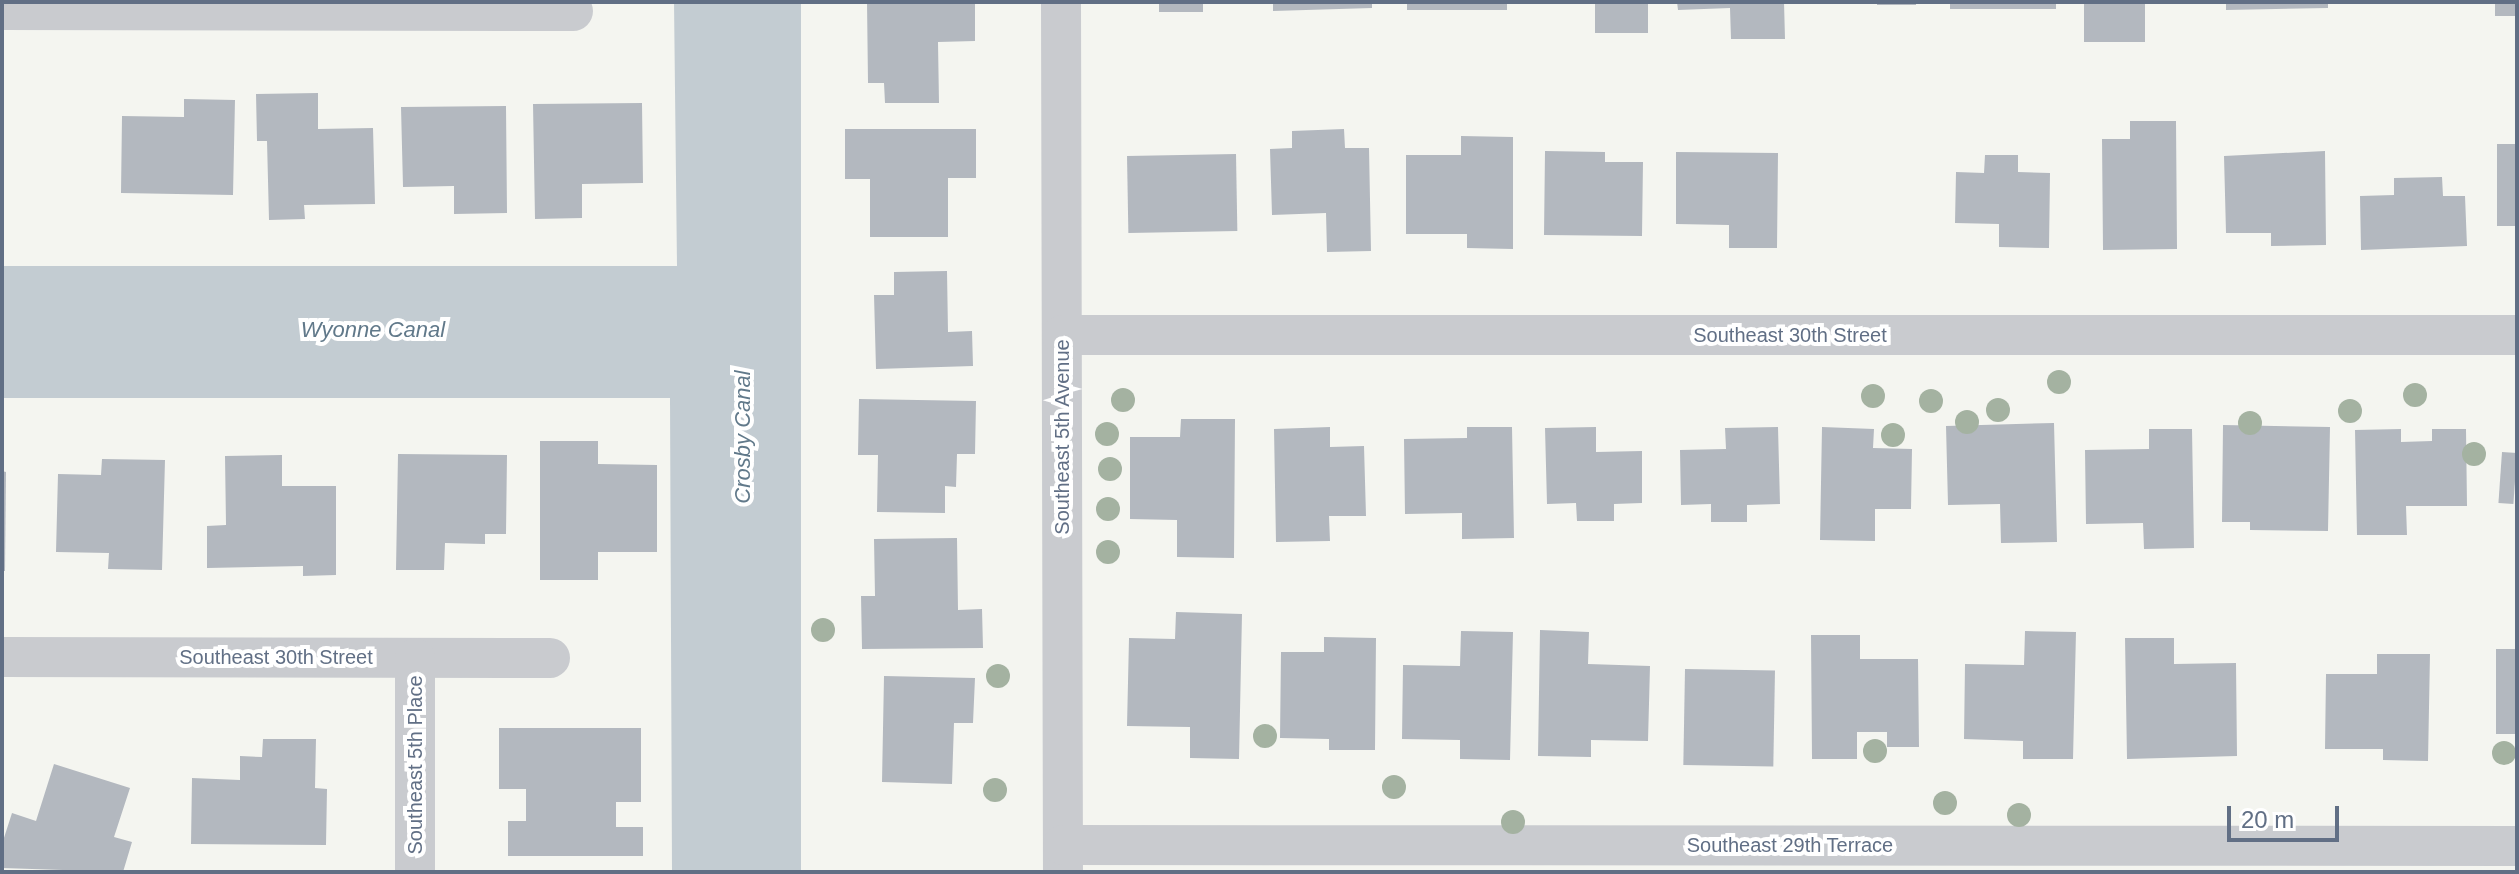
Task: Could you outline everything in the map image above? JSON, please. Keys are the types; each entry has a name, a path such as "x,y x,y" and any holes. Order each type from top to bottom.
{"street":[{"name":"Southeast 5th Avenue","path":"1061,2 1063,858"},
{"path":"2,10 416,6 573,11"},
{"name":"Southeast 30th Street","path":"1062,335 2517,335"},
{"name":"Southeast 30th Street","path":"2,657 550,658"},
{"name":"Southeast 5th Place","path":"415,658 415,872"},
{"name":"Southeast 29th Terrace","path":"1063,858 2517,846"}],"water":[{"path":"674,2 801,2 801,872 672,872 670,398 2,398 2,266 677,266"}],"building":[{"path":"867,2 975,2 975,41 938,42 939,103 885,103 884,83 868,83"},
{"path":"1159,2 1203,2 1203,12 1159,12"},
{"path":"1273,2 1372,2 1372,8 1273,11"},
{"path":"1407,2 1507,2 1507,10 1407,10"},
{"path":"1595,2 1648,2 1648,33 1595,33"},
{"path":"1677,2 1784,2 1785,39 1731,39 1730,8 1678,10"},
{"path":"1877,2 1916,2 1916,5 1877,5"},
{"path":"1950,2 2056,2 2056,9 1950,9"},
{"path":"2084,2 2145,2 2145,42 2084,42"},
{"path":"2226,2 2328,2 2328,8 2226,10"},
{"path":"2495,2 2517,2 2517,16 2495,16"},
{"path":"318,93 318,129 373,128 375,204 304,205 305,219 269,220 267,141 257,141 256,94"},
{"path":"184,99 235,100 233,195 121,193 122,116 184,117"},
{"path":"642,103 643,183 582,184 582,218 535,219 533,104"},
{"path":"506,106 507,213 454,214 454,186 403,187 401,107"},
{"path":"2130,121 2176,121 2177,249 2103,250 2102,139 2130,139"},
{"path":"845,129 976,129 976,178 948,178 948,237 870,237 870,179 845,179"},
{"path":"1344,129 1345,148 1369,148 1371,251 1327,252 1326,213 1272,215 1270,149 1292,148 1292,131"},
{"path":"1461,136 1513,137 1513,249 1467,248 1467,234 1406,234 1406,155 1461,155"},
{"path":"2497,144 2517,144 2517,226 2497,226"},
{"path":"1545,151 1605,152 1605,162 1643,162 1642,236 1544,235"},
{"path":"2325,151 2326,245 2271,246 2271,233 2226,233 2224,156"},
{"path":"1676,152 1778,153 1777,248 1729,248 1729,225 1676,224"},
{"path":"1236,154 1237,231 1128,233 1127,156"},
{"path":"1985,155 2018,155 2018,172 2050,173 2049,248 1999,247 1999,224 1955,223 1956,172 1984,173"},
{"path":"2442,177 2443,196 2465,196 2467,246 2361,250 2360,196 2394,195 2394,178"},
{"path":"947,271 948,332 972,331 973,366 876,369 874,295 894,295 894,272"},
{"path":"859,399 976,401 975,454 957,454 956,487 945,486 945,513 877,512 878,455 858,455"},
{"path":"1181,419 1235,419 1234,558 1177,557 1177,520 1130,519 1130,437 1180,437"},
{"path":"2054,423 2057,542 2001,543 2000,504 1948,505 1946,426"},
{"path":"2223,425 2330,427 2328,531 2250,530 2250,522 2222,522"},
{"path":"1330,427 1330,447 1364,446 1366,516 1329,516 1330,541 1276,542 1274,429"},
{"path":"1467,427 1512,427 1514,538 1462,539 1462,513 1405,514 1404,439 1467,438"},
{"path":"1596,427 1596,452 1642,451 1642,503 1614,504 1614,521 1577,521 1576,503 1547,504 1545,428"},
{"path":"1778,427 1780,504 1747,505 1747,522 1711,522 1711,504 1681,505 1680,450 1726,449 1725,428"},
{"path":"1822,427 1874,429 1873,448 1912,449 1911,509 1875,509 1875,541 1820,540"},
{"path":"2149,429 2192,429 2194,548 2144,549 2143,523 2086,524 2085,450 2149,449"},
{"path":"2401,429 2401,442 2432,441 2432,429 2466,429 2467,506 2406,506 2407,535 2357,535 2355,430"},
{"path":"540,441 598,441 598,464 657,465 657,552 598,552 598,580 540,580"},
{"path":"2502,452 2517,453 2513,504 2498,503"},
{"path":"398,454 507,455 506,534 485,534 485,544 445,543 444,570 396,570"},
{"path":"282,455 282,486 336,486 336,575 303,576 303,566 207,568 207,526 226,525 225,456"},
{"path":"102,459 165,460 162,570 108,569 109,553 56,552 58,474 101,475"},
{"path":"2,471 6,472 5,571 2,571"},
{"path":"957,538 958,610 982,609 983,648 862,649 861,596 875,596 874,539"},
{"path":"1176,612 1242,614 1239,759 1190,758 1190,727 1127,726 1129,638 1175,639"},
{"path":"1540,630 1589,632 1588,664 1650,666 1648,741 1591,740 1591,757 1538,756"},
{"path":"1461,631 1513,632 1510,760 1460,759 1460,740 1402,739 1403,665 1460,666"},
{"path":"2025,631 2076,632 2073,759 2023,759 2023,741 1964,739 1965,664 2024,665"},
{"path":"1811,635 1860,635 1860,659 1918,659 1919,747 1887,747 1887,732 1857,732 1857,759 1812,759"},
{"path":"1324,637 1376,638 1375,750 1329,750 1329,739 1280,738 1281,652 1324,652"},
{"path":"2125,638 2174,638 2174,664 2236,663 2237,756 2127,759"},
{"path":"2496,649 2517,649 2517,734 2496,734"},
{"path":"2377,654 2430,654 2428,761 2383,760 2383,749 2325,749 2326,674 2377,674"},
{"path":"1685,669 1775,671 1773,767 1683,765"},
{"path":"884,676 975,678 973,723 954,723 952,784 882,782"},
{"path":"499,728 641,728 641,802 616,802 616,827 643,827 643,856 508,856 508,821 526,821 526,789 499,789"},
{"path":"263,739 316,739 315,788 327,789 326,845 191,844 192,778 240,780 240,756 262,757"},
{"path":"54,764 130,788 114,837 132,842 123,872 2,868 2,844 12,813 36,821"}],"water label":[{"name":"Wyonne Canal","path":"373,330"},
{"name":"Crosby Canal","path":"743,437"}]}
